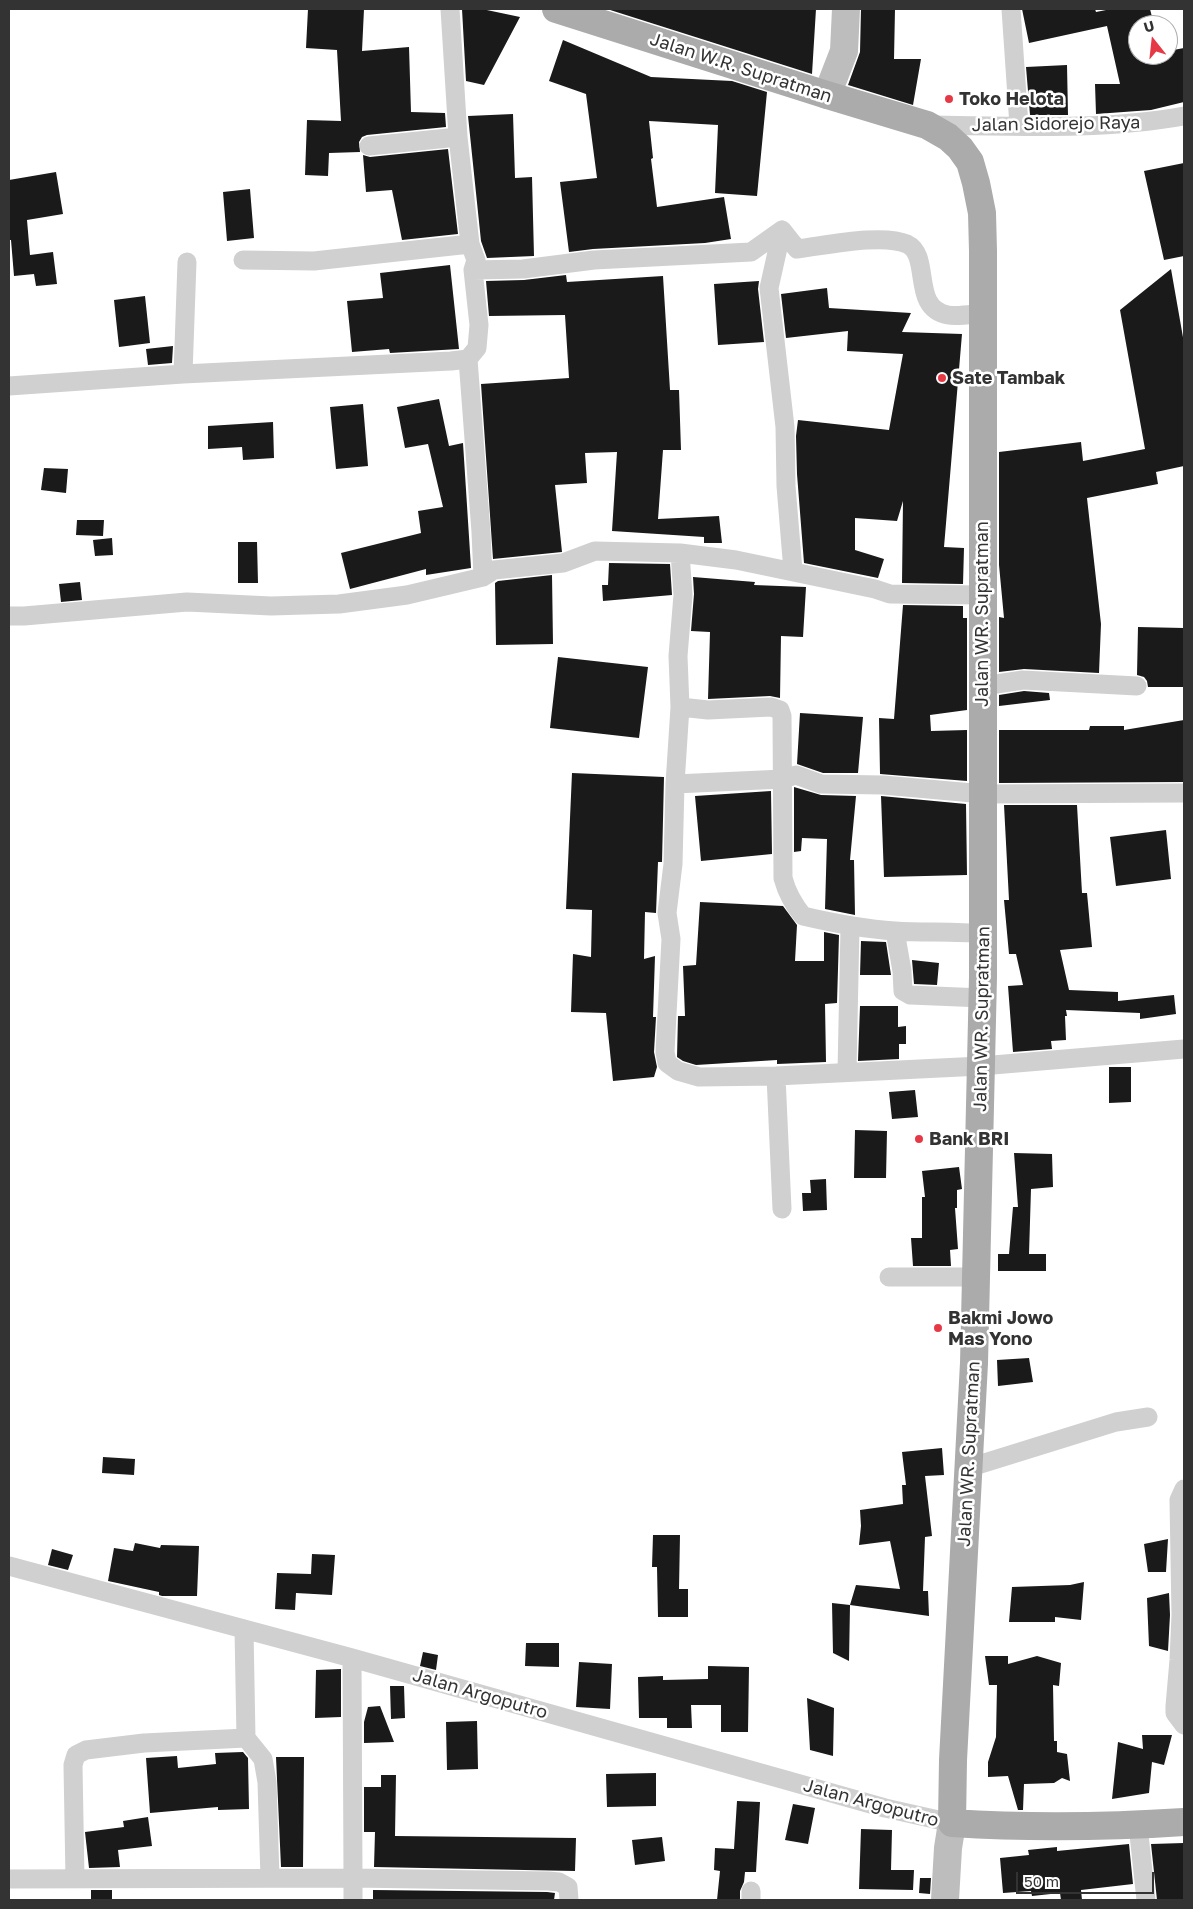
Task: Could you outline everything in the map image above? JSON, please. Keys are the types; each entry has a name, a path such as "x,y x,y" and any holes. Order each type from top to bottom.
{"main road":[{"name":"Jalan W.R. Supratman","path":"556,9 927,125"},
{"name":"Jalan WR. Supratman","path":"927,125 948,137 960,148 970,162 982,213 983,998 974,1363 953,1760 952,1823"},
{"path":"952,1823 992,1826 1138,1825 1184,1822"}],"street":[{"path":"9,386 183,374 451,361 468,358 477,348 480,325 473,270 476,260 470,244 458,137 450,9"},
{"path":"827,95 844,51 846,9"},
{"path":"1011,9 1019,126"},
{"name":"Jalan Sidorejo Raya","path":"927,125 1133,124 1184,116"},
{"path":"369,146 458,137"},
{"path":"782,230 796,249 881,240 906,244 915,251 918,258 922,286 931,307 947,315 982,313"},
{"path":"473,270 523,269 594,260 751,252 782,230"},
{"path":"782,230 769,288 785,427 786,486 793,571"},
{"path":"243,260 314,261 470,244"},
{"path":"183,374 187,262"},
{"path":"468,358 483,577"},
{"path":"9,616 187,602 271,606 339,604 407,594 483,577 494,570 563,563 595,551 680,553 736,560 875,589 890,594 982,595"},
{"path":"680,553 683,595 678,656 680,707 675,784 673,864 667,913 671,938 665,1052 667,1063 678,1071 699,1077 776,1076 847,1071 981,1066 1184,1049"},
{"path":"983,686 1023,680 1137,686"},
{"path":"680,707 708,710 771,707 780,710 782,716 783,878 792,903 803,916 850,927 896,931 984,934"},
{"path":"675,784 783,779 796,775 822,784 883,785 984,794 1184,793"},
{"path":"847,1071 850,927"},
{"path":"896,931 903,991 910,995 983,998"},
{"path":"776,1076 782,1209"},
{"path":"889,1278 976,1277"},
{"path":"968,1468 1107,1425 1148,1417"},
{"path":"1184,1489 1179,1500 1182,1615 1175,1706 1175,1713 1184,1725"},
{"name":"Jalan Argoputro","path":"9,1566 352,1658 885,1808 952,1823"},
{"path":"244,1629 246,1738 263,1759 266,1782 270,1878"},
{"path":"352,1658 353,1900"},
{"path":"75,1879 73,1765 76,1755 86,1750 144,1742 246,1738"},
{"path":"944,1900 952,1823"},
{"path":"1138,1825 1146,1900"},
{"path":"9,1879 353,1878 560,1882 568,1887 569,1900"}],"building":[{"path":"308,9 364,9 362,51 409,47 411,112 445,113 446,127 367,135 362,137 359,142 360,152 329,153 328,176 305,175 307,120 341,121 337,50 306,48"},
{"path":"462,9 482,9 520,17 484,85 466,81"},
{"path":"607,9 816,9 812,74"},
{"path":"861,9 895,9 894,59 921,59 913,105 848,85 860,52"},
{"path":"1022,9 1095,9 1096,12 1111,9 1150,9 1152,15 1128,15 1128,65 1178,65 1178,49 1184,48 1184,102 1151,110 1096,114 1095,84 1120,84 1107,26 1029,43"},
{"path":"563,40 651,77 732,81 767,92 757,196 715,193 718,125 649,121 653,158 651,159 657,207 724,197 731,239 705,243 569,252 560,182 597,178 586,94 549,81"},
{"path":"1067,65 1068,115 1030,115 1026,67"},
{"path":"513,114 515,178 532,177 534,256 487,258 481,241 468,116"},
{"path":"448,149 458,234 402,240 392,190 366,192 363,155 370,157"},
{"path":"1184,163 1184,256 1164,260 1144,171"},
{"path":"56,172 63,214 27,220 30,255 53,252 57,284 36,286 34,274 14,276 11,240 9,240 9,180"},
{"path":"250,189 254,238 227,241 223,192"},
{"path":"450,265 459,349 390,353 389,349 352,352 347,301 383,298 380,273"},
{"path":"1171,269 1184,343 1184,466 1156,472 1158,484 1087,498 1101,624 1099,673 1024,669 999,672 999,617 1004,618 999,565 999,452 1081,442 1083,461 1145,449 1120,310"},
{"path":"566,275 567,282 663,276 670,390 679,390 681,450 663,450 658,519 719,516 722,543 704,543 704,537 612,531 617,452 585,453 587,483 555,485 562,552 493,559 481,384 569,378 565,315 489,316 486,281 524,280"},
{"path":"759,281 758,289 764,342 718,345 714,284"},
{"path":"827,288 829,308 911,313 902,332 962,334 944,547 964,548 963,584 902,583 903,501 897,521 855,518 855,550 884,559 878,578 804,563 797,474 796,436 798,420 889,430 903,354 847,351 848,331 786,338 781,294"},
{"path":"145,296 150,343 119,347 114,300"},
{"path":"173,346 172,363 148,365 146,349"},
{"path":"439,399 449,446 463,443 471,568 426,575 426,569 350,589 341,553 421,533 418,511 443,507 428,444 405,448 397,407"},
{"path":"363,404 368,466 336,469 330,407"},
{"path":"273,422 274,458 243,460 242,447 208,449 208,426"},
{"path":"44,468 68,469 66,493 41,490"},
{"path":"77,520 104,520 103,536 76,535"},
{"path":"112,538 113,555 95,556 93,540"},
{"path":"238,542 257,542 258,583 238,583"},
{"path":"609,563 670,564 672,595 603,601 602,585 608,585"},
{"path":"552,575 553,644 496,645 495,583 498,581"},
{"path":"693,577 755,582 754,585 806,587 803,637 781,636 780,698 770,696 708,699 710,632 691,631 694,594"},
{"path":"80,582 82,600 61,602 59,584"},
{"path":"903,605 963,606 963,618 967,618 967,710 930,715 931,731 967,730 967,781 880,774 879,718 894,719"},
{"path":"1138,627 1184,628 1184,687 1148,687 1144,677 1137,675"},
{"path":"558,657 648,667 639,738 550,728"},
{"path":"1024,691 1049,693 1050,700 999,706 999,695"},
{"path":"800,713 863,717 858,773 823,773 797,764"},
{"path":"1184,720 1184,782 999,783 999,730 1089,730 1090,726 1124,726 1124,730"},
{"path":"572,773 664,777 662,862 658,862 656,913 645,912 644,959 655,956 653,1017 656,1017 654,1052 657,1067 654,1077 613,1081 606,1013 571,1012 573,954 591,957 592,910 566,909"},
{"path":"794,787 821,795 856,796 850,860 854,860 855,915 825,909 827,839 802,838 801,851 794,852"},
{"path":"771,791 772,854 701,861 695,796"},
{"path":"881,796 966,804 967,875 884,877"},
{"path":"1004,805 1077,805 1082,893 1087,893 1092,947 1060,950 1069,990 1118,992 1118,1001 1174,995 1176,1014 1140,1019 1140,1013 1066,1010 1066,1040 1051,1041 1052,1049 1013,1052 1008,986 1023,985 1016,954 1009,954 1004,900 1009,900"},
{"path":"1166,830 1171,879 1116,886 1110,837"},
{"path":"700,902 783,906 797,925 795,961 824,961 824,932 839,935 837,1003 825,1004 826,1062 777,1064 777,1060 696,1065 677,1057 678,1016 685,1016 683,966 696,965"},
{"path":"861,941 886,942 891,975 860,975"},
{"path":"912,960 939,963 937,985 914,984"},
{"path":"860,1006 898,1006 898,1027 906,1026 906,1044 899,1044 899,1059 858,1061"},
{"path":"1109,1067 1131,1067 1131,1102 1109,1103"},
{"path":"915,1090 918,1117 892,1119 889,1092"},
{"path":"855,1130 887,1131 886,1178 854,1178"},
{"path":"1014,1153 1052,1154 1053,1187 1031,1189 1029,1254 1046,1254 1046,1271 998,1271 998,1254 1009,1254 1013,1207 1018,1207"},
{"path":"959,1167 962,1189 957,1190 957,1208 955,1208 958,1249 950,1250 951,1266 913,1266 911,1238 922,1238 922,1197 925,1197 922,1171"},
{"path":"826,1179 827,1210 803,1211 802,1193 811,1193 810,1180"},
{"path":"1029,1358 1033,1382 998,1386 997,1360"},
{"path":"942,1448 944,1475 925,1476 932,1536 925,1537 923,1591 928,1591 929,1616 850,1605 856,1585 900,1589 890,1541 859,1545 860,1510 903,1504 902,1485 906,1485 902,1452"},
{"path":"103,1457 135,1459 134,1475 102,1473"},
{"path":"653,1535 680,1535 679,1589 688,1589 688,1617 658,1617 657,1567 652,1567"},
{"path":"1168,1539 1166,1572 1148,1572 1144,1544"},
{"path":"135,1543 160,1548 161,1545 199,1546 197,1596 162,1596 159,1595 159,1592 108,1581 114,1548 133,1551"},
{"path":"52,1549 73,1555 68,1570 48,1565"},
{"path":"312,1554 335,1555 332,1595 296,1593 295,1610 275,1609 277,1573 311,1574"},
{"path":"1084,1582 1081,1620 1055,1617 1055,1622 1009,1622 1012,1587 1070,1585"},
{"path":"1169,1593 1168,1651 1149,1646 1147,1598"},
{"path":"832,1603 850,1605 849,1661 833,1653"},
{"path":"526,1643 559,1643 559,1667 525,1666"},
{"path":"423,1652 438,1655 436,1670 420,1666"},
{"path":"985,1656 1008,1656 1008,1664 1037,1656 1061,1663 1059,1686 1053,1685 1054,1741 1057,1741 1057,1752 1067,1754 1070,1781 1062,1778 1054,1783 1024,1784 1023,1810 1018,1810 1008,1776 988,1777 988,1762 996,1737 997,1685 989,1685"},
{"path":"579,1662 612,1664 610,1709 576,1707"},
{"path":"708,1666 749,1667 748,1732 721,1732 721,1705 691,1705 692,1728 667,1728 667,1718 639,1718 638,1677 663,1676 663,1680 708,1679"},
{"path":"341,1669 341,1717 315,1718 316,1670"},
{"path":"390,1686 404,1686 405,1718 391,1719"},
{"path":"807,1698 834,1708 833,1756 810,1750"},
{"path":"380,1706 394,1742 364,1743 364,1722 368,1707"},
{"path":"477,1721 478,1769 447,1770 446,1722"},
{"path":"1142,1735 1172,1735 1164,1765 1152,1762 1149,1793 1112,1799 1118,1742 1143,1749"},
{"path":"243,1752 248,1758 249,1809 218,1810 218,1807 150,1813 146,1758 177,1756 178,1768 216,1764 215,1753"},
{"path":"276,1757 304,1757 303,1867 281,1867"},
{"path":"656,1773 656,1806 607,1807 606,1774"},
{"path":"381,1775 396,1775 395,1836 576,1838 575,1871 374,1867 375,1832 364,1832 364,1787 381,1787"},
{"path":"737,1801 760,1802 756,1872 745,1872 744,1882 740,1891 740,1900 717,1900 720,1871 714,1870 715,1848 734,1849"},
{"path":"793,1804 815,1808 808,1844 785,1840"},
{"path":"148,1817 152,1846 118,1850 120,1867 89,1868 85,1832 124,1827 123,1821"},
{"path":"861,1829 892,1830 891,1870 914,1870 913,1890 859,1889"},
{"path":"662,1837 665,1861 635,1865 632,1840"},
{"path":"1184,1843 1184,1900 1157,1900 1151,1844"},
{"path":"1129,1844 1133,1884 1081,1890 1082,1900 1061,1900 1060,1893 1032,1896 1031,1891 1003,1893 1000,1858 1029,1855 1028,1850 1057,1847 1057,1851"},
{"path":"920,1878 931,1878 930,1894 919,1893"},
{"path":"91,1890 112,1890 112,1900 91,1900"},
{"path":"373,1890 555,1893 554,1900 373,1900"}],"place":[{"name":"Toko Helota","path":"949,99"},
{"name":"Sate Tambak","path":"942,378"},
{"name":"Bank BRI","path":"919,1139"},
{"name":"Bakmi Jowo Mas Yono","path":"938,1328"}]}
